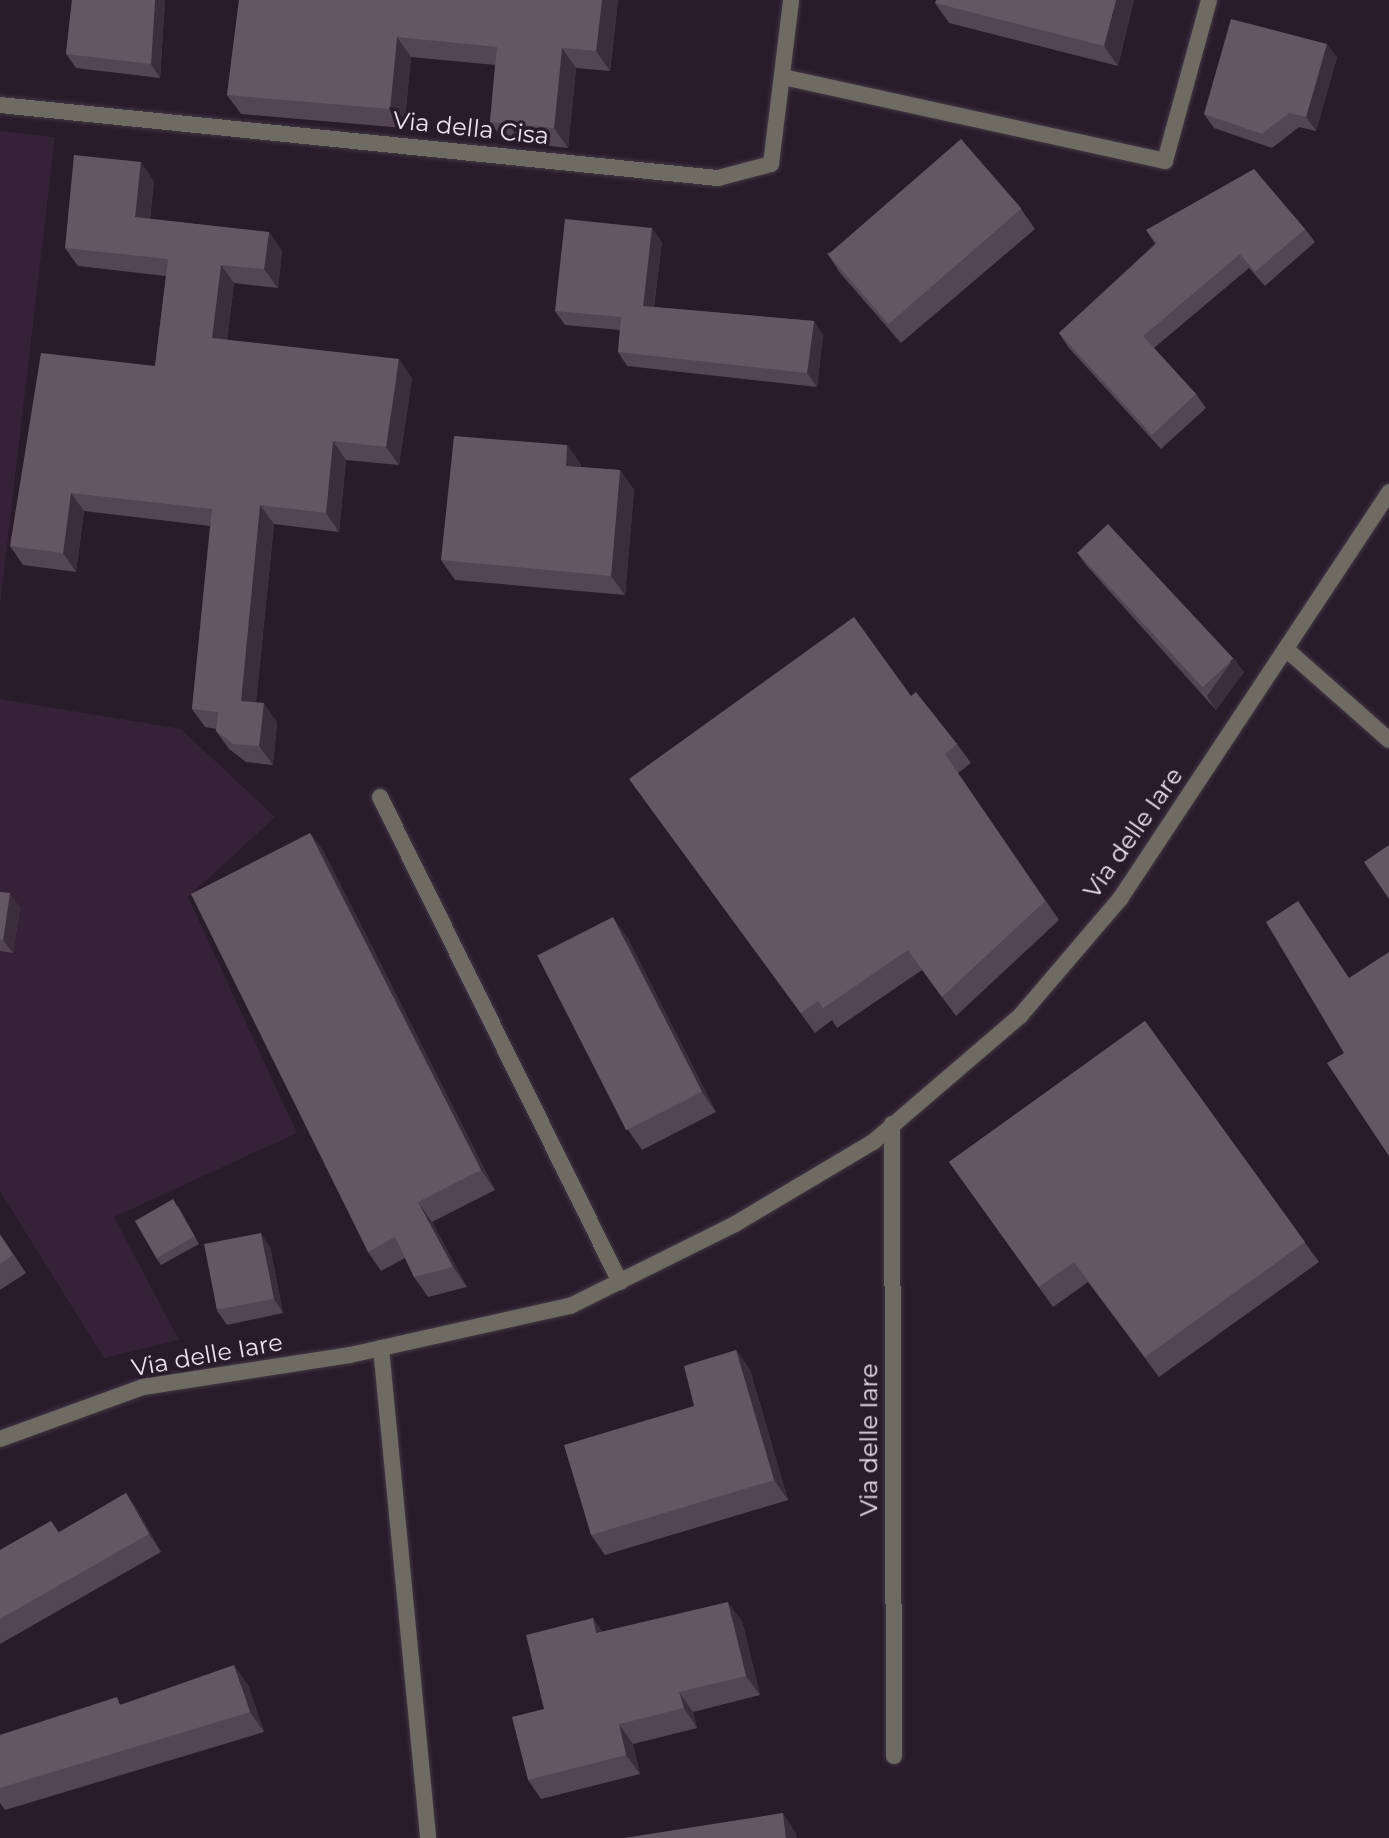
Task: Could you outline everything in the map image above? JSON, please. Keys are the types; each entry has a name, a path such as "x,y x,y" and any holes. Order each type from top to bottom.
{"street":[{"name":"Via della Cisa","path":"0,105 718,178 771,164 791,0"},
{"path":"783,77 1165,161 1209,0"},
{"name":"Via delle Iare","path":"0,1439 143,1387 381,1348 570,1306 735,1224 892,1124 1020,1016 1120,899 1389,492"},
{"path":"1286,649 1389,740"},
{"path":"380,797 620,1282"},
{"name":"Via delle Iare","path":"892,1124 894,1756"},
{"path":"381,1348 428,1838"}],"shaded area":[{"path":"0,131 55,137 0,605"},
{"path":"0,699 181,729 275,817 188,897 297,1133 114,1217 179,1340 104,1358 0,1191"}],"building":[{"path":"72,0 155,0 151,64 66,54"},
{"path":"239,0 602,0 596,51 562,48 554,128 490,122 497,47 397,37 390,109 227,95"},
{"path":"936,0 1116,0 1104,46 935,3"},
{"path":"1231,19 1327,44 1306,117 1289,113 1262,134 1204,114"},
{"path":"961,139 1021,208 889,324 828,254"},
{"path":"74,155 141,162 135,217 269,232 264,269 221,265 212,338 399,359 386,447 333,441 326,513 260,505 241,701 264,703 259,746 233,744 216,731 218,712 192,709 212,509 71,493 63,553 10,546 41,353 155,366 168,259 65,248"},
{"path":"1254,169 1305,229 1255,272 1240,254 1143,336 1196,394 1152,435 1059,333 1157,243 1146,230"},
{"path":"565,219 652,228 643,306 814,321 807,373 618,352 621,317 555,311"},
{"path":"454,436 567,445 566,466 620,470 611,576 441,560"},
{"path":"1108,524 1233,659 1203,687 1077,553"},
{"path":"854,617 911,696 916,692 957,744 945,754 1045,901 942,997 908,950 823,1008 818,1001 801,1013 629,779"},
{"path":"310,833 481,1170 418,1202 453,1267 414,1277 395,1237 368,1252 191,894"},
{"path":"1389,845 1389,899 1364,862"},
{"path":"0,892 10,893 3,940 0,939"},
{"path":"1298,901 1349,978 1389,952 1389,1156 1327,1063 1344,1053 1266,922"},
{"path":"613,917 702,1092 626,1130 537,956"},
{"path":"1145,1021 1305,1242 1145,1357 1074,1262 1039,1287 949,1162"},
{"path":"173,1199 194,1236 156,1258 135,1221"},
{"path":"261,1233 274,1299 217,1310 204,1244"},
{"path":"0,1235 13,1255 0,1264"},
{"path":"736,1350 774,1480 591,1535 564,1445 694,1406 684,1366"},
{"path":"126,1493 149,1534 0,1619 0,1550 51,1521 58,1533"},
{"path":"728,1602 746,1676 679,1692 684,1708 619,1724 626,1755 528,1780 512,1717 544,1709 526,1635 593,1618 596,1633"},
{"path":"234,1665 250,1712 0,1788 0,1735 117,1697 120,1705"},
{"path":"783,1813 786,1838 624,1838"}]}
